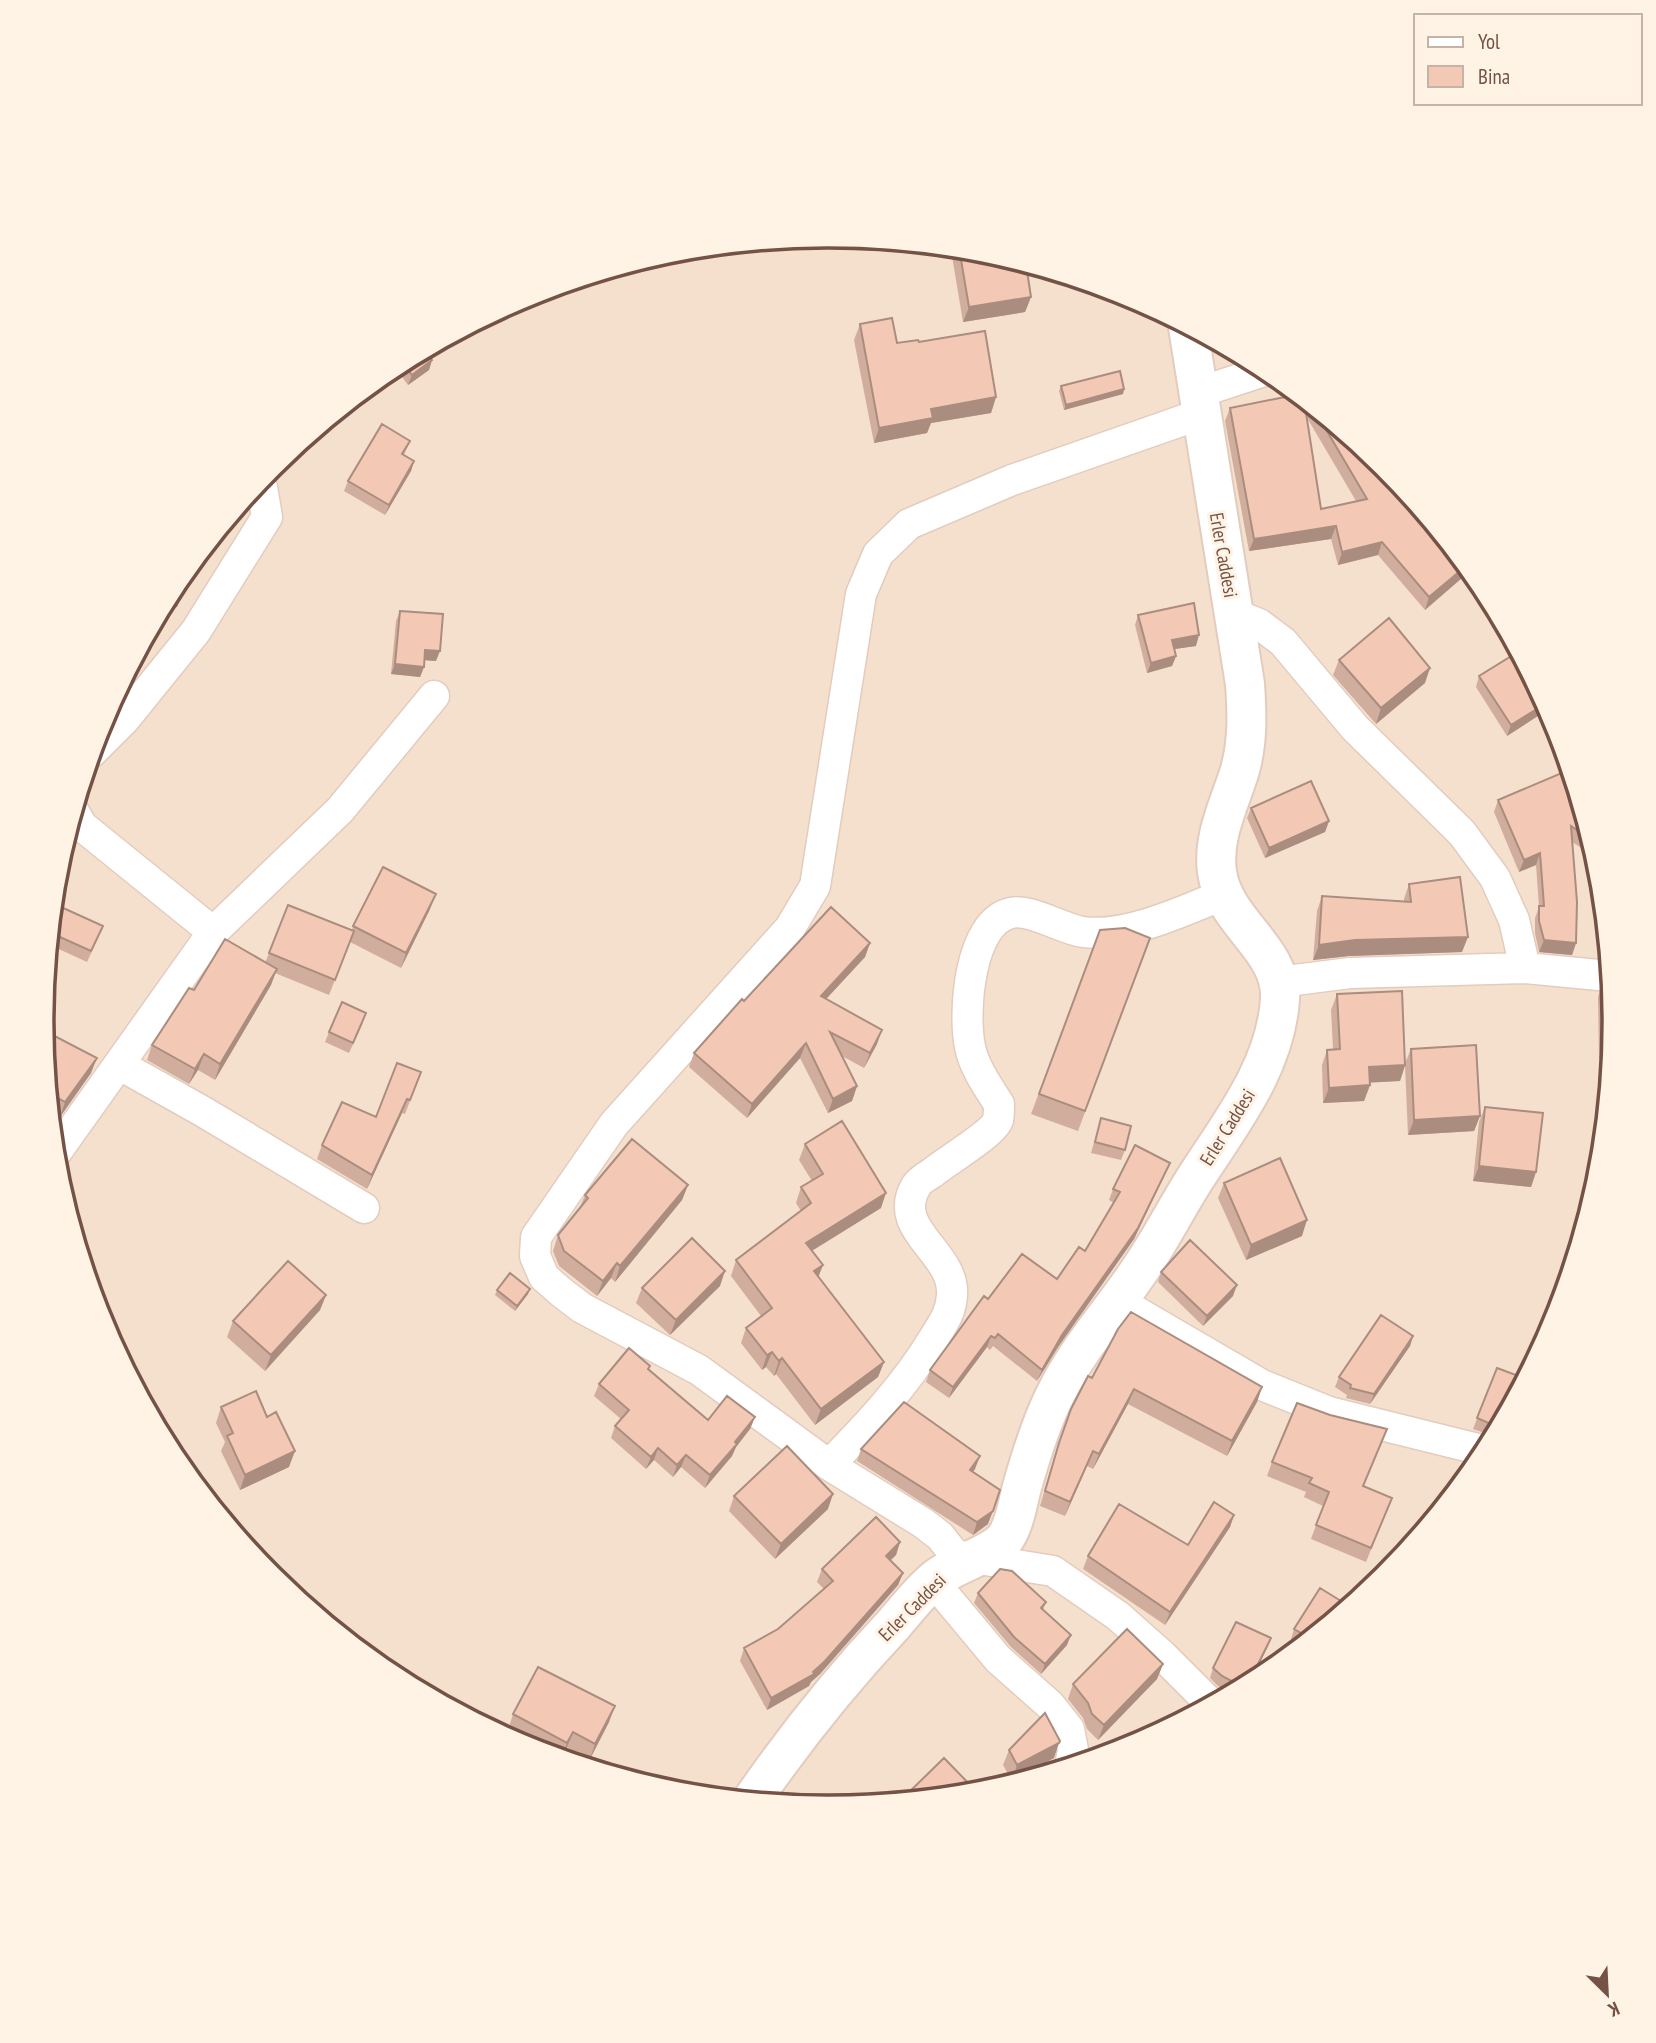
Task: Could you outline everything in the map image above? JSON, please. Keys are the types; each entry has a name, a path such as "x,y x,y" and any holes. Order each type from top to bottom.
{"street":[{"name":"Erler Caddesi","path":"758,1792 788,1748 860,1659 933,1581 953,1567 997,1546 1007,1536 1028,1468 1057,1391 1146,1261 1180,1201 1253,1087 1275,1028 1280,999 1279,982 1272,963 1222,895 1216,869 1218,838 1227,801 1239,771 1247,721 1245,684 1190,338"},
{"path":"1204,1697 1118,1616 1052,1571 955,1555 940,1536 923,1523 829,1465 699,1370 582,1308 544,1277 535,1256 536,1237 614,1124 790,928 815,886 861,594 878,554 909,524 1199,404 1255,376"},
{"path":"109,735 196,631 267,517 263,493"},
{"path":"1234,614 1259,624 1283,642 1355,728 1462,833 1496,877 1514,920 1525,968"},
{"path":"64,1142 213,932 340,810 434,696"},
{"path":"80,823 213,932"},
{"path":"829,1465 890,1402 918,1364 950,1312 953,1291 944,1267 912,1225 909,1209 916,1185 988,1133 998,1121 999,1104 986,1085 970,1049 967,1020 969,987 975,957 991,925 1010,913 1027,912 1043,920 1084,932 1123,929 1169,917 1222,895"},
{"path":"1279,982 1350,973 1525,968 1600,975"},
{"path":"120,1065 365,1208"},
{"path":"1118,1301 1262,1385 1329,1412 1473,1448"},
{"path":"933,1581 998,1659 1050,1705 1069,1729 1072,1756"}],"shaded area":[{"path":"777,249 879,249 929,254 1028,274 1077,289 1170,328 1215,351 1299,408 1375,474 1410,511 1442,550 1498,635 1543,725 1561,773 1587,871 1595,921 1602,1022 1600,1072 1587,1172 1575,1222 1561,1270 1522,1364 1498,1408 1442,1493 1410,1532 1338,1603 1258,1665 1215,1692 1124,1736 1077,1754 1028,1769 929,1789 879,1794 777,1794 727,1789 628,1769 579,1754 486,1715 441,1692 357,1635 281,1569 246,1532 214,1493 158,1408 113,1318 95,1270 69,1172 61,1122 54,1022 56,971 69,871 81,821 95,773 134,679 158,635 214,550 246,511 318,440 398,378 441,351 532,307 579,289 628,274 727,254"}],"building":[{"path":"961,260 1027,274 1031,297 969,307"},
{"path":"892,318 897,343 985,331 996,397 931,409 933,418 879,428 860,324"},
{"path":"430,358 432,360 412,375 409,371"},
{"path":"1120,371 1124,389 1066,405 1061,386"},
{"path":"1284,397 1306,414 1321,509 1367,499 1327,431 1375,474 1410,511 1458,573 1429,597 1382,542 1342,552 1336,526 1254,539 1230,408"},
{"path":"382,424 410,441 402,454 414,461 389,505 348,481"},
{"path":"1194,603 1199,635 1172,640 1176,656 1151,663 1138,615"},
{"path":"400,611 443,614 440,651 425,650 424,667 395,664"},
{"path":"1389,618 1430,668 1381,708 1339,660"},
{"path":"1510,657 1536,710 1511,725 1479,676"},
{"path":"1561,773 1577,830 1571,826 1577,902 1576,943 1544,940 1539,921 1539,906 1544,906 1540,853 1524,860 1498,800"},
{"path":"1311,781 1329,821 1269,848 1251,808"},
{"path":"383,867 436,894 406,953 353,926"},
{"path":"1460,877 1468,937 1355,940 1319,945 1322,896 1411,902 1409,884"},
{"path":"288,905 354,931 335,980 269,953"},
{"path":"831,907 870,943 821,996 882,1030 870,1053 830,1032 857,1086 833,1099 806,1043 752,1104 694,1053"},
{"path":"63,908 103,926 91,951 59,937"},
{"path":"1125,928 1150,938 1085,1111 1039,1094 1100,930"},
{"path":"225,939 277,969 220,1064 204,1054 195,1069 152,1045 189,988 194,990"},
{"path":"1402,991 1405,1065 1369,1067 1370,1085 1329,1088 1327,1050 1340,1049 1337,994"},
{"path":"342,1002 366,1013 353,1043 329,1032"},
{"path":"55,1036 97,1058 65,1102 59,1098"},
{"path":"1476,1045 1480,1116 1414,1120 1411,1049"},
{"path":"397,1063 421,1072 372,1175 322,1145 342,1102 376,1117"},
{"path":"1485,1107 1543,1113 1536,1172 1479,1166"},
{"path":"1101,1118 1131,1126 1125,1150 1095,1142"},
{"path":"842,1121 886,1193 806,1243 823,1265 814,1271 884,1362 821,1409 782,1358 779,1361 772,1352 767,1355 746,1328 772,1308 736,1260 811,1203 801,1187 823,1174 805,1144"},
{"path":"632,1139 688,1185 620,1266 617,1263 603,1281 564,1251 558,1235 588,1198 585,1195"},
{"path":"1135,1145 1170,1163 1138,1228 1062,1335 1042,1370 998,1334 995,1338 991,1336 953,1387 930,1370 984,1296 988,1299 1022,1254 1057,1279 1079,1247 1085,1251 1120,1192 1113,1189"},
{"path":"1280,1158 1307,1220 1251,1245 1224,1183"},
{"path":"692,1238 725,1271 676,1320 642,1288"},
{"path":"1190,1240 1237,1285 1207,1316 1161,1272"},
{"path":"288,1261 326,1295 271,1355 233,1321"},
{"path":"510,1273 530,1289 517,1306 497,1290"},
{"path":"1131,1312 1262,1387 1232,1441 1134,1389 1099,1454 1093,1451 1070,1502 1045,1491 1059,1443 1071,1409 1088,1376 1092,1378 1118,1329"},
{"path":"1381,1315 1413,1336 1374,1394 1350,1388 1351,1385 1339,1377"},
{"path":"629,1348 650,1366 648,1369 708,1420 727,1396 755,1417 735,1442 737,1444 710,1475 686,1455 677,1465 658,1448 651,1457 615,1426 629,1410 599,1384"},
{"path":"1497,1368 1516,1375 1489,1423 1477,1418"},
{"path":"256,1391 267,1417 276,1412 295,1451 245,1475 227,1436 233,1433 221,1407"},
{"path":"904,1402 980,1456 970,1470 1000,1490 993,1511 977,1522 861,1449"},
{"path":"1297,1403 1330,1415 1387,1429 1363,1486 1392,1498 1371,1548 1316,1525 1329,1492 1309,1483 1312,1478 1272,1462"},
{"path":"787,1446 833,1494 781,1544 734,1496"},
{"path":"1214,1502 1234,1515 1170,1612 1088,1556 1119,1504 1188,1545"},
{"path":"876,1517 900,1542 886,1556 903,1573 814,1674 771,1698 744,1648 778,1629 833,1581 822,1569"},
{"path":"1000,1569 1012,1571 1046,1602 1041,1608 1071,1635 1045,1664 1014,1637 978,1593"},
{"path":"1320,1588 1340,1601 1301,1633 1294,1629"},
{"path":"1236,1622 1271,1638 1257,1665 1232,1681 1213,1668"},
{"path":"1127,1629 1163,1664 1104,1725 1092,1714 1088,1703 1073,1684"},
{"path":"538,1667 615,1706 595,1744 573,1732 567,1743 513,1714"},
{"path":"1045,1713 1059,1743 1017,1765 1009,1750"},
{"path":"944,1758 967,1782 929,1789 910,1791"}]}
